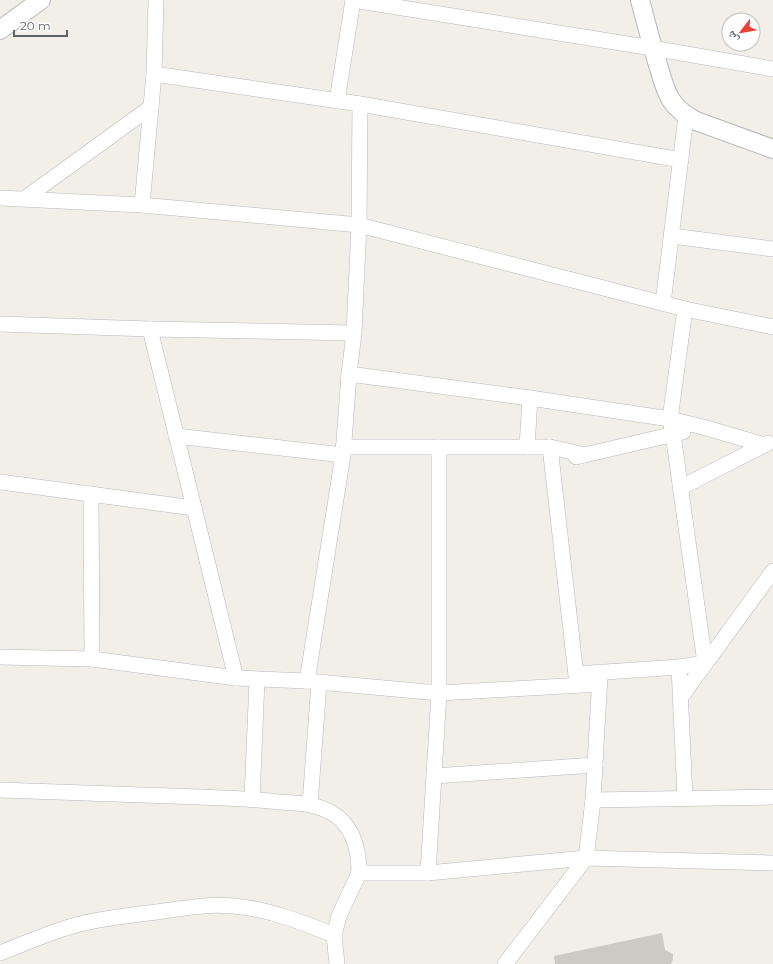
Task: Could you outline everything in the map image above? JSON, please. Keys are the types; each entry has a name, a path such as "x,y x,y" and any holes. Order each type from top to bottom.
{"street":[{"path":"142,205 154,74 156,0"},
{"path":"337,101 353,0 773,69"},
{"path":"640,0 664,87 671,99 686,116 773,149"},
{"path":"0,30 37,1"},
{"path":"154,74 360,104 681,160"},
{"path":"310,804 313,682 343,451 349,374 354,334 360,225 360,104"},
{"path":"24,199 151,107"},
{"path":"664,303 686,116"},
{"path":"0,198 142,205 360,225 685,309 773,327"},
{"path":"672,236 773,250"},
{"path":"685,309 670,419 705,663"},
{"path":"0,324 354,334"},
{"path":"150,329 236,678"},
{"path":"349,374 530,398 670,419 769,443"},
{"path":"527,447 530,398"},
{"path":"552,463 703,427"},
{"path":"176,436 343,451 439,447 550,447 585,455"},
{"path":"680,488 769,443"},
{"path":"428,873 439,693 439,447"},
{"path":"550,447 576,680"},
{"path":"0,482 194,508"},
{"path":"91,494 92,659"},
{"path":"681,697 773,570"},
{"path":"0,657 92,659 236,678 313,682 439,693 600,678 705,663"},
{"path":"679,667 685,798"},
{"path":"505,964 586,858 593,800 600,678"},
{"path":"252,799 257,680"},
{"path":"434,776 595,765"},
{"path":"0,790 252,799 310,804 322,808 343,822 351,832 359,857 359,873 339,916 334,935 337,964"},
{"path":"593,800 773,798"},
{"path":"359,873 428,873 586,858 773,863"},
{"path":"0,954 31,940 80,924 205,905 224,905 262,911 304,923 334,935"}],"building":[{"path":"662,933 665,950 673,954 671,964 555,964 554,956"}]}
